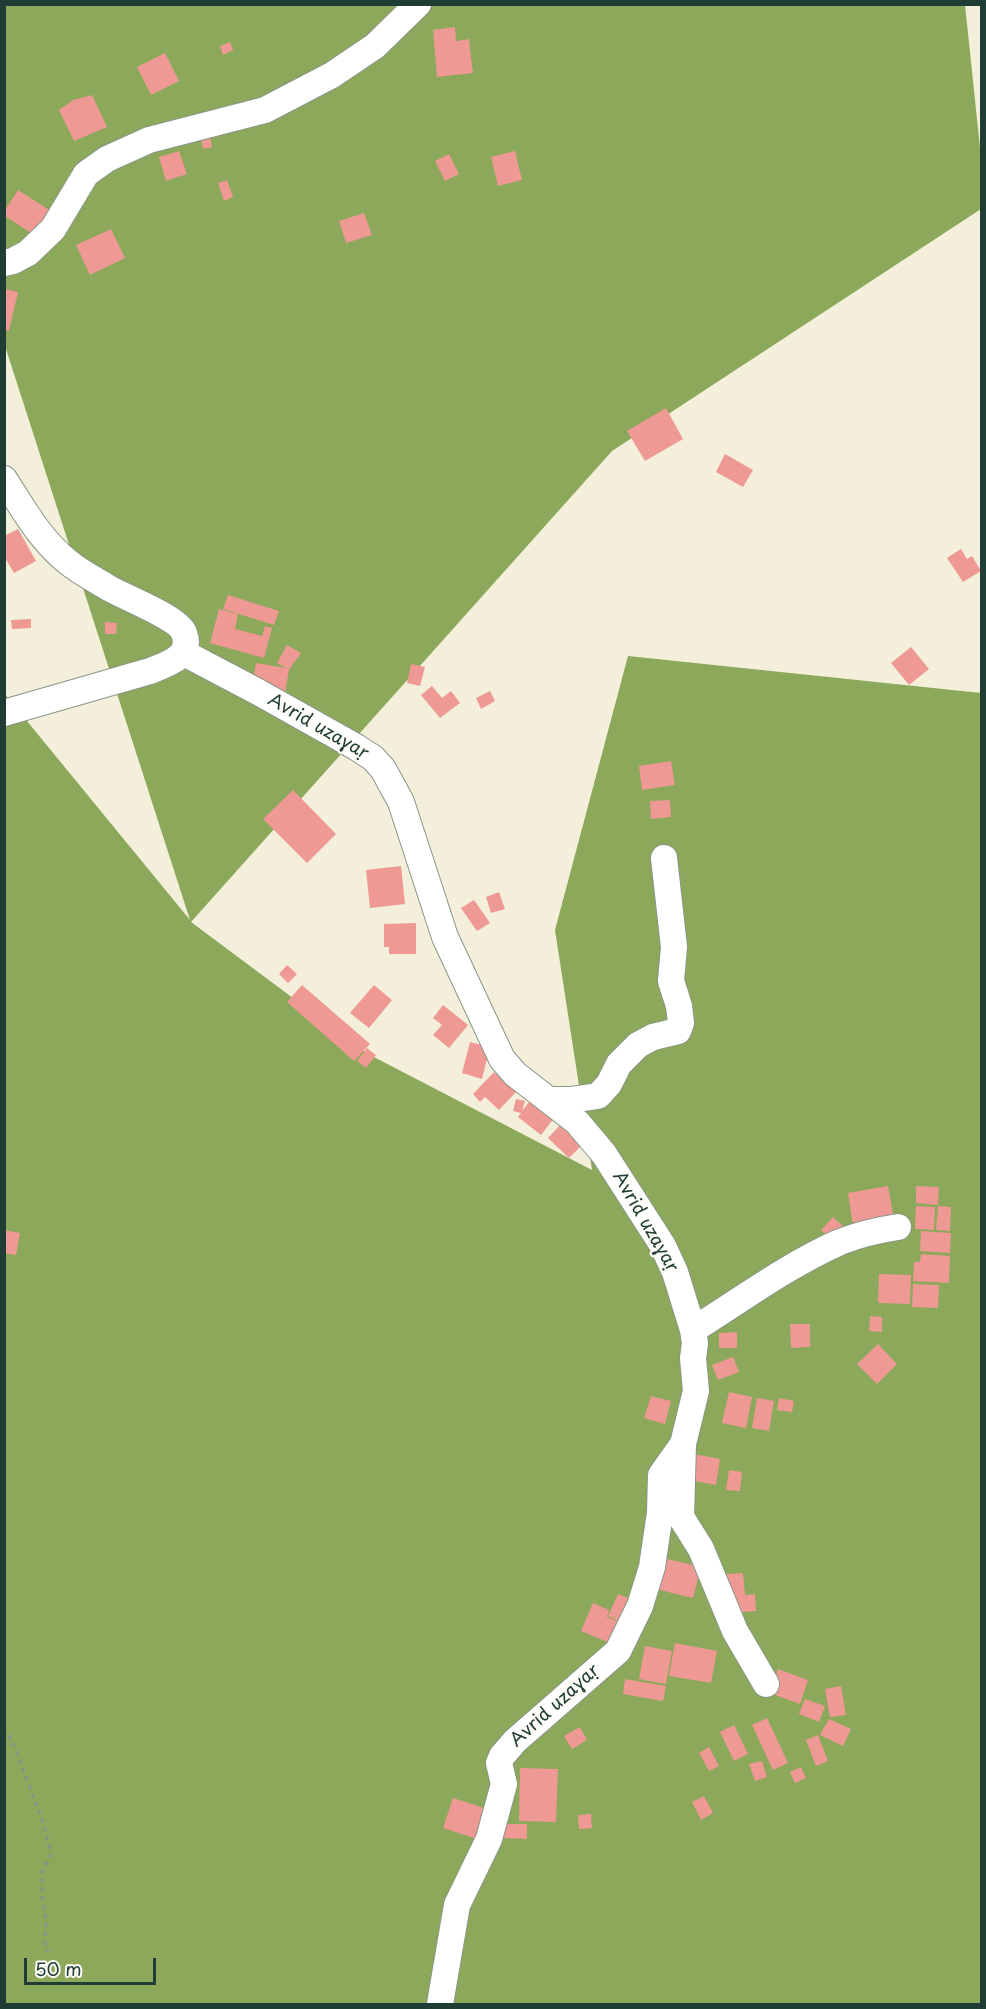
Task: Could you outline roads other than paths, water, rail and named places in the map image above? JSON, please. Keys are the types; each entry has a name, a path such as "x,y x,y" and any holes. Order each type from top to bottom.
{"street":[{"path":"4,263 28,253 53,229 86,174 106,159 149,140 265,110 332,75 375,46 418,4"},
{"path":"4,479 40,535 68,562 109,588 175,621 184,631 187,643 184,653 174,662 4,713"},
{"name":"Avrid uzaɣaṛ","path":"184,653 356,747 373,758 383,769 401,802 445,937 502,1059 515,1074 577,1122 604,1154 663,1246 675,1272 693,1330 696,1391 683,1444 661,1475 660,1513 652,1567 640,1606 618,1651 515,1741 502,1756 499,1763 504,1784 489,1839 457,1905 440,2004"},
{"path":"550,1100 598,1096 609,1084 619,1064 639,1045 653,1037 678,1031 681,1023 679,1006 671,981 674,947 664,858"},
{"path":"693,1330 778,1277 840,1242 898,1227"},
{"path":"683,1444 681,1517 701,1549 735,1631 766,1684"}]}
